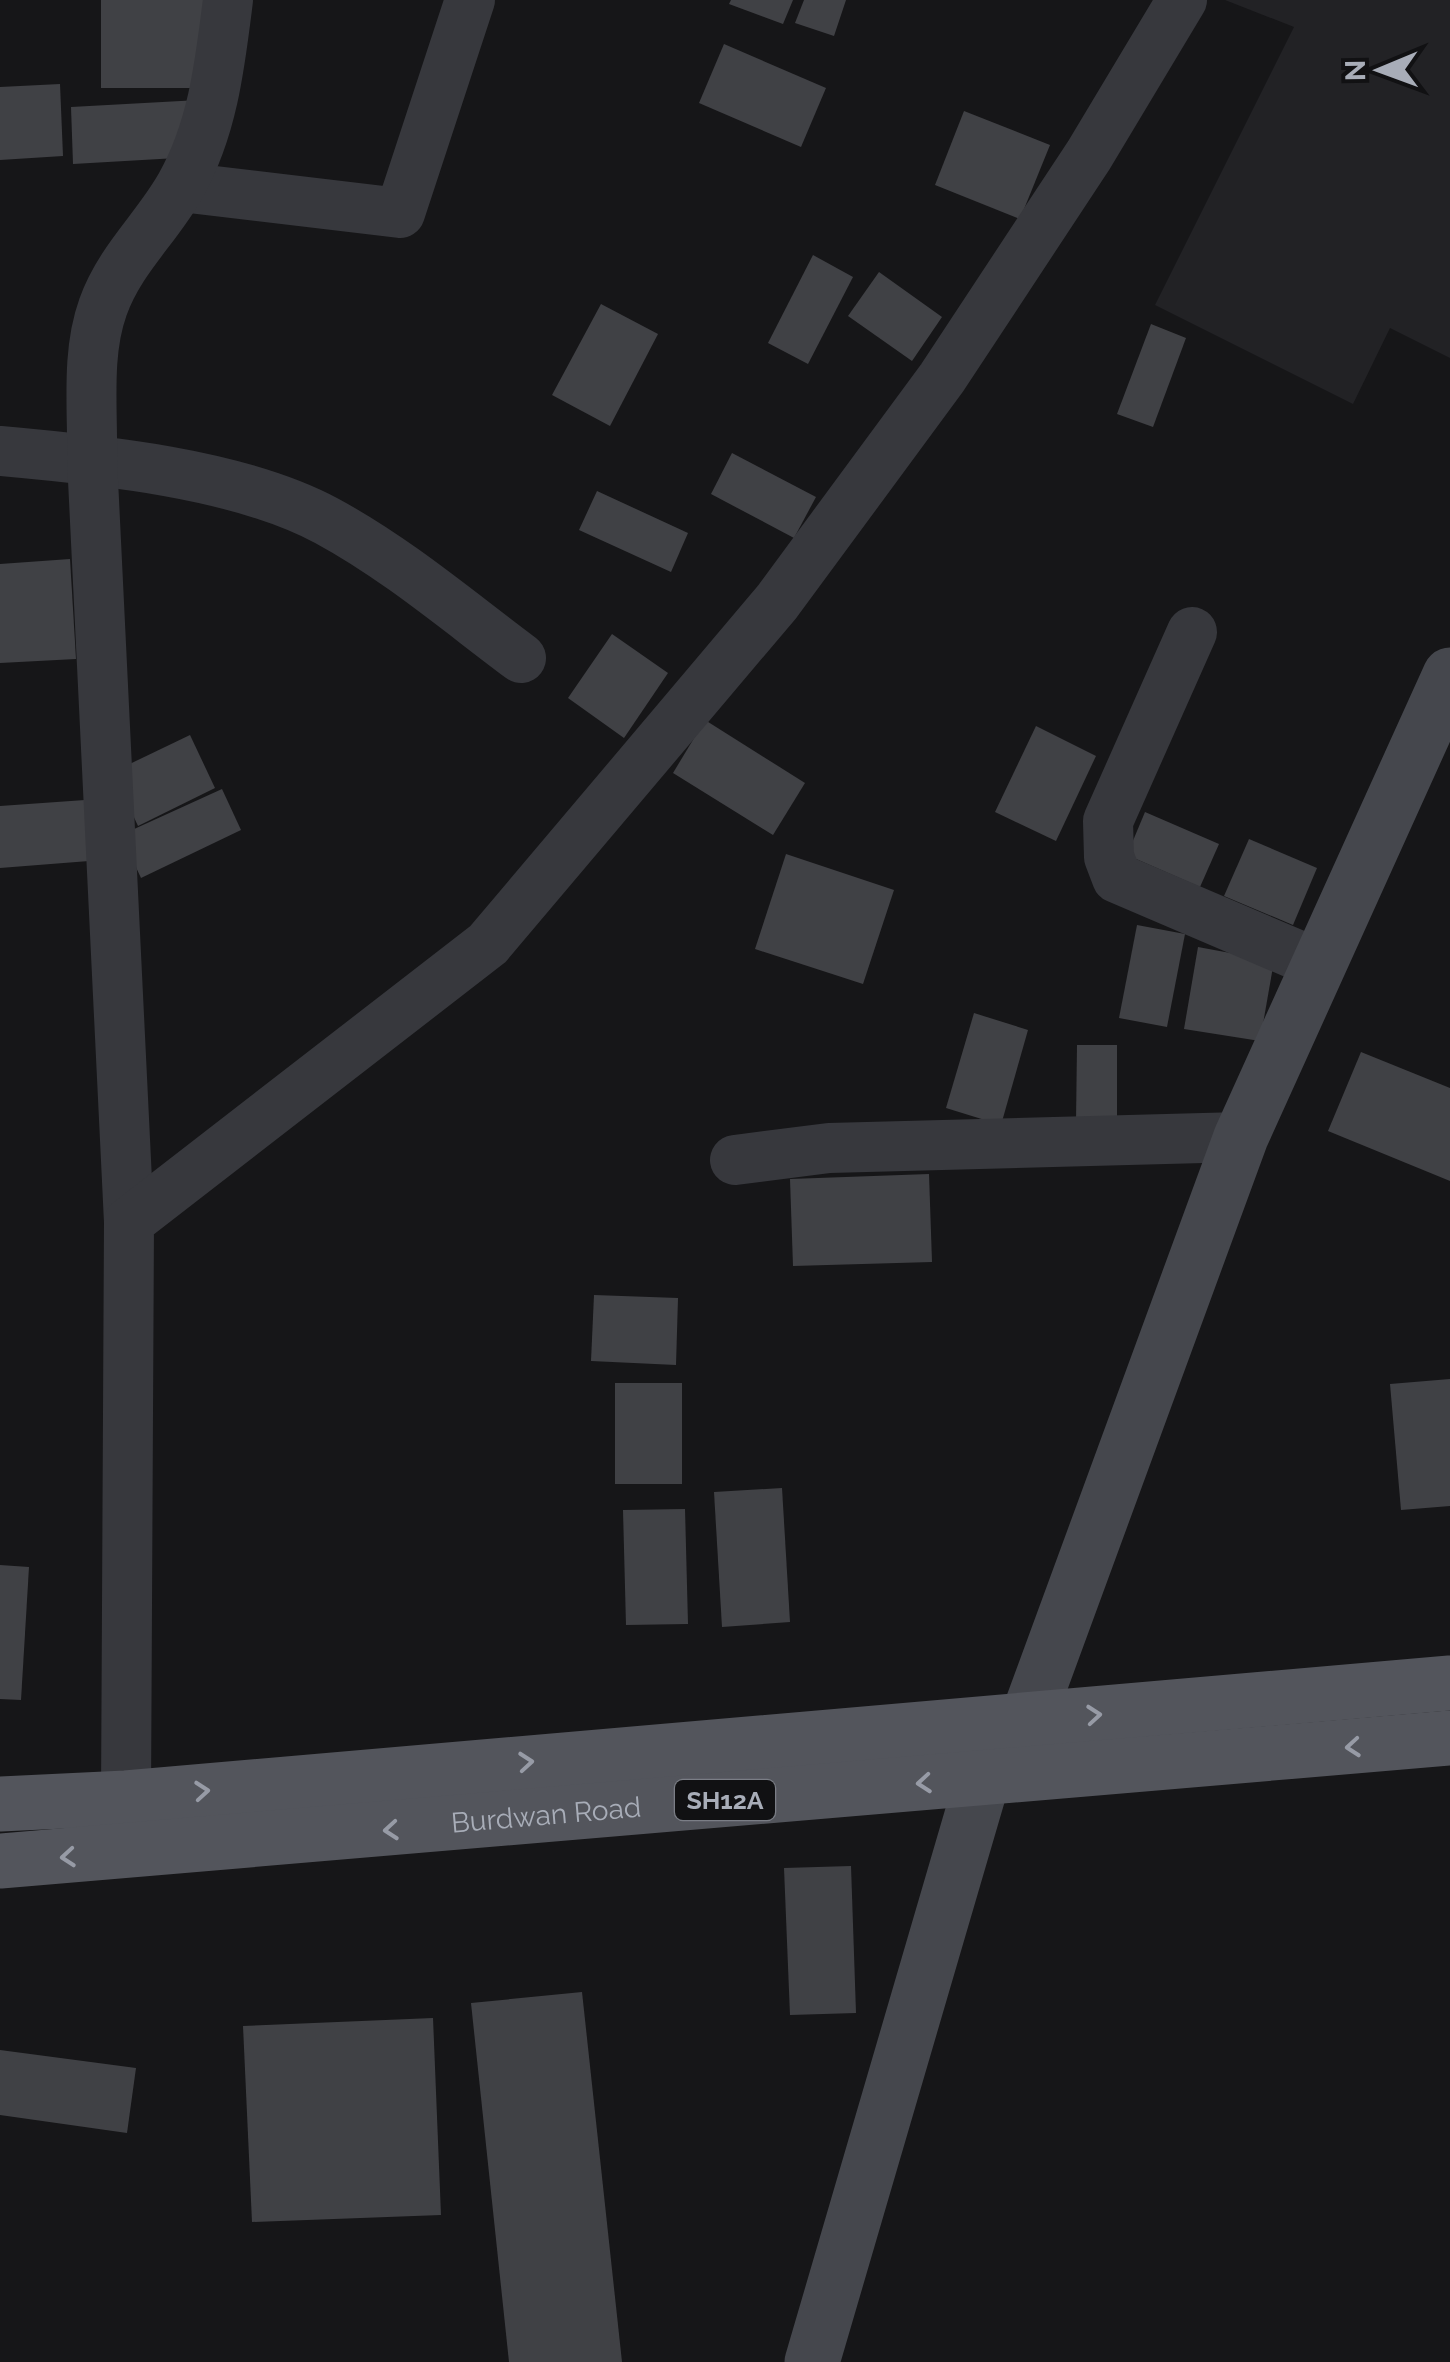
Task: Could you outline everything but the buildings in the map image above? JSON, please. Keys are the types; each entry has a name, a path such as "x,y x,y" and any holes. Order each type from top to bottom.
{"main road":[{"name":"Burdwan Road","path":"0,1804 126,1798 1450,1683"},
{"name":"Burdwan Road","path":"0,1861 1450,1738"},
{"path":"677,1749 684,1804"}],"street":[{"path":"126,1798 129,1222 92,459 93,348 101,311 116,273 181,186 205,132 219,74 228,0"},
{"path":"181,186 400,212 470,0"},
{"path":"129,1222 488,944 777,602 942,378 1088,156 1182,0"},
{"path":"0,451 92,459 262,494 326,521 412,575 521,658"},
{"path":"1192,632 1108,821 1109,857 1118,878 1316,963"},
{"path":"1027,1720 1240,1137 1450,675"},
{"path":"735,1160 829,1148 1240,1137"},
{"path":"812,2362 983,1778"}],"shaded area":[{"path":"1225,0 1450,0 1450,358 1390,328 1353,404 1155,305 1294,27"}]}
